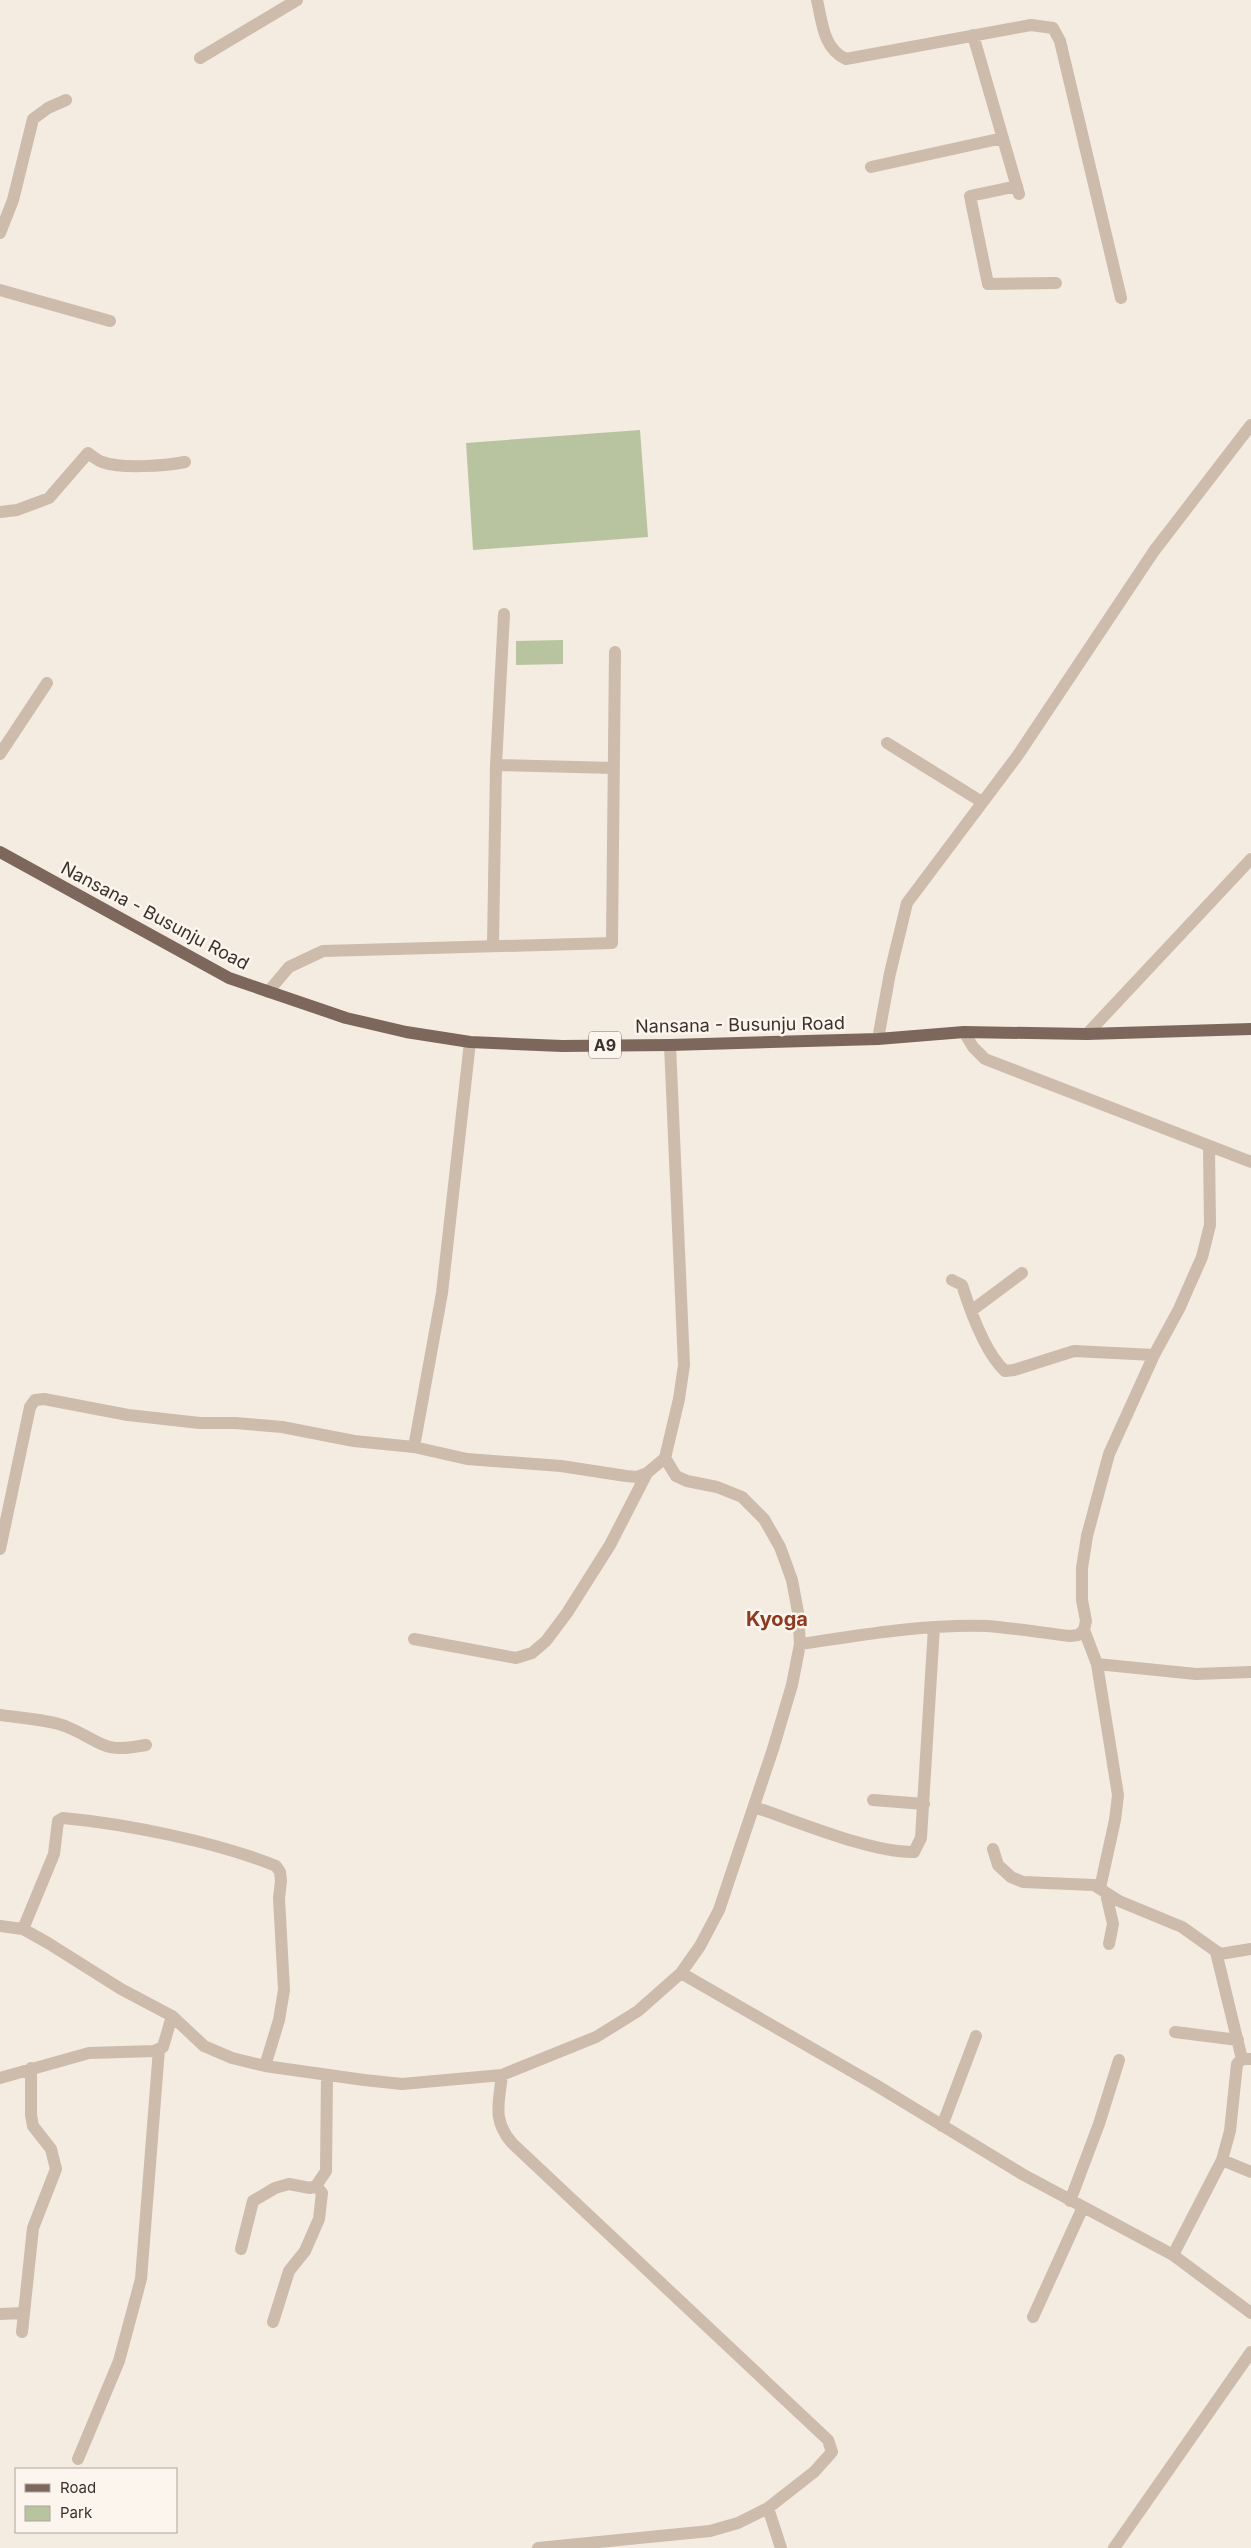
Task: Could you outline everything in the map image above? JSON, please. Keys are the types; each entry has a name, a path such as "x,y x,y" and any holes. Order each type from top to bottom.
{"main road":[{"name":"Nansana - Busunju Road","path":"0,852 229,978 346,1018 406,1032 470,1042 562,1046 670,1045 878,1038 964,1032 1087,1034 1251,1029"}],"street":[{"path":"200,58 298,0"},
{"path":"817,0 827,39 838,56 846,59 1030,25 1053,28 1060,41 1121,298"},
{"path":"973,36 1018,190 970,196 988,284 1056,282"},
{"path":"0,233 13,200 33,118 48,108 66,100"},
{"path":"871,168 1003,138"},
{"path":"0,290 110,321"},
{"path":"878,1038 890,973 908,903 1018,754 1154,551 1251,425"},
{"path":"0,512 17,510 49,498 88,453 101,462 120,464 170,465 185,462"},
{"path":"493,945 496,765 504,614"},
{"path":"268,992 289,967 324,951 612,943 615,652"},
{"path":"0,754 47,683"},
{"path":"886,743 982,802"},
{"path":"496,765 614,768"},
{"path":"1087,1034 1251,860"},
{"path":"964,1032 973,1047 985,1059 1251,1162"},
{"path":"414,1447 442,1293 470,1042"},
{"path":"0,1549 30,1407 35,1400 128,1415 200,1423 236,1423 282,1427 354,1440 414,1447 467,1459 561,1466 638,1477 647,1473 665,1458 679,1399 684,1365 670,1045"},
{"path":"1108,1944 1113,1924 1103,1891 1116,1820 1118,1795 1097,1664 1084,1630 1086,1622 1082,1600 1082,1568 1097,1496 1109,1454 1154,1355 1179,1308 1202,1257 1210,1225 1209,1146"},
{"path":"971,1311 1022,1273"},
{"path":"952,1280 962,1285 971,1311 996,1363 1005,1371 1014,1370 1074,1350 1154,1355"},
{"path":"0,1926 23,1929 121,1989 172,2016 204,2046 232,2058 265,2066 327,2076 402,2084 502,2075 596,2037 638,2011 681,1973 700,1946 719,1910 754,1807 792,1685 800,1644 798,1612 792,1580 780,1547 764,1519 742,1497 717,1487 686,1481 676,1476 665,1458"},
{"path":"414,1639 516,1658 532,1653 546,1641 567,1614 610,1545 647,1473"},
{"path":"800,1644 934,1627 988,1626 1070,1636 1078,1635 1084,1630"},
{"path":"754,1807 858,1842 903,1852 914,1852 921,1838 934,1627"},
{"path":"1097,1664 1196,1674 1251,1672"},
{"path":"0,1715 64,1726 106,1748 122,1750 146,1745"},
{"path":"872,1800 924,1804"},
{"path":"23,1929 54,1854 58,1821 63,1818 138,1829 198,1843 276,1866 280,1872 281,1881 279,1898 284,1990 279,2020 265,2066"},
{"path":"993,1849 998,1865 1011,1877 1022,1882 1036,1884 1075,1882 1094,1884 1103,1891 1182,1927 1216,1952 1224,1954 1251,1949"},
{"path":"1173,2255 1222,2160 1230,2132 1236,2068 1247,2059 1238,2040 1216,1952"},
{"path":"681,1973 1082,2208 1173,2255 1251,2313"},
{"path":"78,2459 119,2361 141,2279 159,2049 166,2040 172,2016"},
{"path":"1175,2032 1238,2040"},
{"path":"942,2126 976,2036"},
{"path":"0,2078 14,2076 31,2068 89,2053 141,2053 159,2049"},
{"path":"1070,2201 1099,2124 1119,2060"},
{"path":"22,2332 33,2228 56,2169 51,2149 33,2126 31,2115 31,2068"},
{"path":"502,2075 498,2123 512,2143 828,2440 832,2452 814,2472 768,2508 738,2523 710,2531 543,2548"},
{"path":"241,2249 253,2201 260,2195 289,2184 310,2188 316,2186 326,2171 327,2076"},
{"path":"1222,2160 1251,2172"},
{"path":"273,2322 289,2271 305,2251 319,2219 322,2194 316,2186"},
{"path":"1033,2317 1082,2208"},
{"path":"0,2314 23,2313"},
{"path":"1114,2548 1251,2352"},
{"path":"768,2508 782,2548"}],"green space":[{"path":"640,430 648,537 473,550 466,443"},
{"path":"563,640 563,664 516,665 516,641"}],"district":[{"name":"Kyoga","path":"777,1619"}]}
